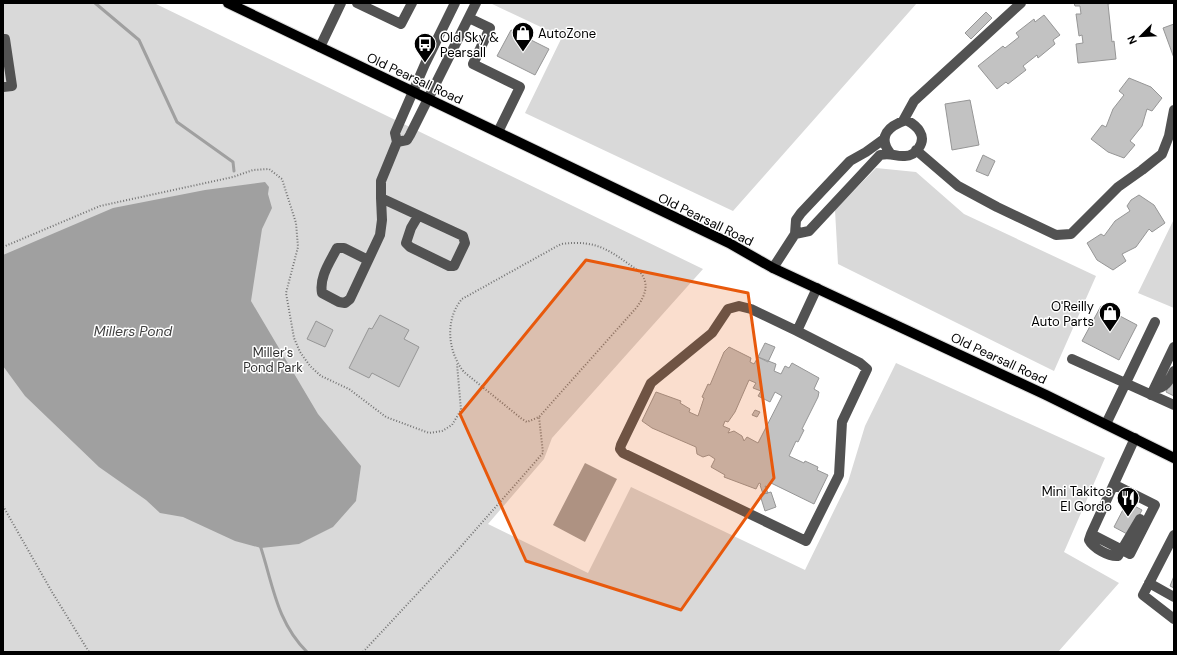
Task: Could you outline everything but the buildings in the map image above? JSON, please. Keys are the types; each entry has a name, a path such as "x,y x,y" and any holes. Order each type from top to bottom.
{"main road":[{"name":"Old Pearsall Road","path":"228,3 246,7 320,47 729,243 773,268 1106,424 1174,458"}],"street":[{"path":"320,47 341,3"},
{"path":"357,3 401,24 412,3"},
{"path":"368,260 344,248 337,248 322,278 322,293 339,302 345,303 350,299 380,235 382,220 381,181 397,142 396,133 425,64 456,3"},
{"path":"397,142 407,140 429,99 476,3"},
{"path":"903,121 914,101 1021,3"},
{"path":"469,18 490,28 473,64 520,87 498,132"},
{"path":"3,39 5,39 12,86 3,87"},
{"path":"916,150 958,186 996,207 1056,235 1071,234 1118,187 1162,154 1169,136 1174,110"},
{"path":"773,268 795,234 796,220 818,193 850,161 884,139 892,126 903,121 906,120 913,124 921,133 922,140 916,150 906,157 890,153 880,155 809,231 795,234"},
{"path":"884,139 885,146 890,153"},
{"path":"381,198 463,236 465,242 454,266 449,266 410,247 406,243 411,228 418,216"},
{"path":"797,331 817,288"},
{"path":"739,306 751,309 797,331 860,363 867,369 842,422 839,475 806,541 640,462 620,450 632,421 651,384 712,333 728,310 739,306"},
{"path":"1106,424 1155,322"},
{"path":"1153,392 1174,347"},
{"path":"1072,359 1125,383 1153,392 1174,406"},
{"path":"1153,392 1168,383 1174,371"},
{"path":"1115,485 1155,505 1130,554 1091,534 1115,485 1135,438"},
{"path":"1174,535 1143,595 1174,620"},
{"path":"1149,583 1174,597"}],"path":[{"path":"3,247 100,206 233,177 253,170 269,169 282,179 296,223 298,247 286,292 294,338 300,352 310,366 321,376 349,389 386,417 429,433 442,431 452,425 461,410 456,363 450,332 453,314 462,298 562,244 589,243 608,250 640,272 644,277 646,292 637,307 539,417 527,422 522,419 464,372 456,363"},
{"path":"363,652 457,551 544,453 539,417"},
{"path":"3,506 52,592 89,652"}],"highlighted area":[{"path":"586,260 748,293 774,478 681,610 526,561 460,414"}],"green space":[{"name":"Miller's Pond Park","path":"3,3 154,3 703,269 552,438 544,459 488,524 588,573 631,487 805,570 848,482 865,426 896,363 1105,458 1064,552 1119,583 1058,652 3,652"},
{"path":"490,3 917,3 733,211 525,113 562,37"},
{"path":"876,168 916,172 964,214 1096,276 1054,371 838,264 835,210"},
{"path":"1174,219 1174,308 1138,293"}],"water":[{"name":"Millers Pond","path":"265,182 269,187 268,194 272,208 262,229 251,301 318,414 361,466 356,501 333,527 299,544 261,548 235,541 183,517 160,513 146,500 99,467 25,396 3,366 3,255 113,208 205,190"},
{"path":"585,463 617,479 585,542 553,525"}],"waterway":[{"path":"95,3 139,40 177,122 233,162 234,171"},
{"path":"260,545 272,588 282,615 288,628 307,652"}],"place":[{"name":"AutoZone","path":"523,52"},
{"name":"Old Sky & Pearsall","path":"425,64"},
{"name":"O'Reilly Auto Parts","path":"1110,332"},
{"name":"Mini Takitos El Gordo","path":"1128,518"}]}
